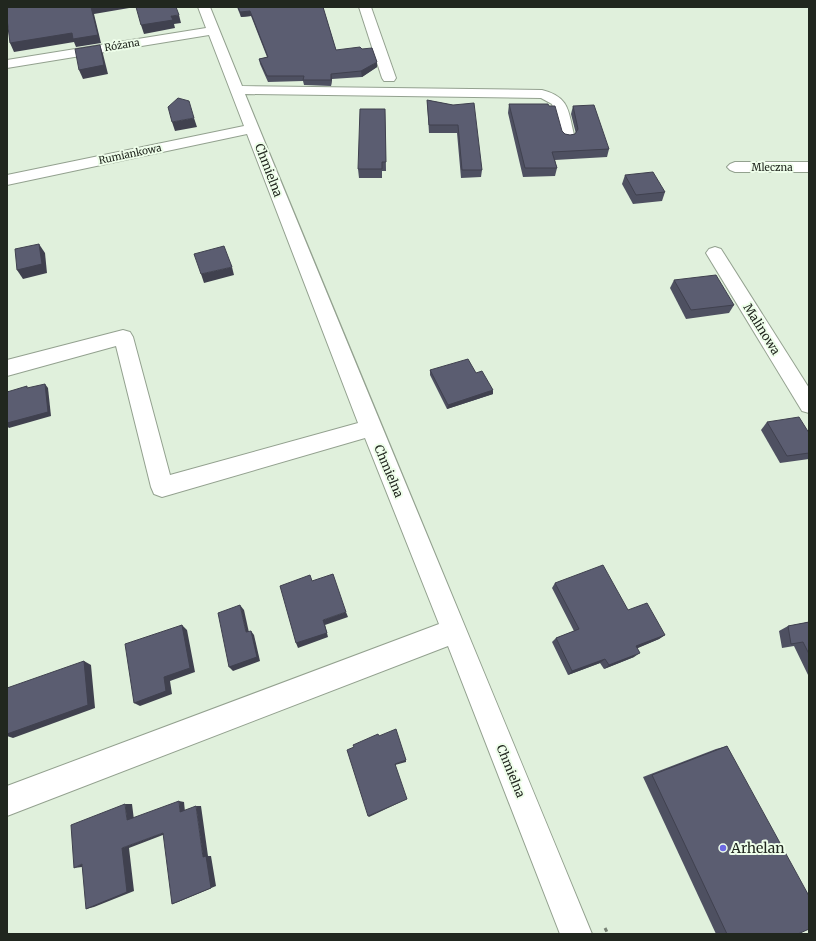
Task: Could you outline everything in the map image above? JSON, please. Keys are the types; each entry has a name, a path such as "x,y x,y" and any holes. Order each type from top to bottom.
{"street":[{"name":"Chmielna","path":"204,7 371,428 455,631 576,934"},
{"path":"365,7 389,78"},
{"name":"Różana","path":"7,64 214,30"},
{"path":"237,90 542,94 551,97 558,102 568,138"},
{"name":"Rumiankowa","path":"7,180 253,128"},
{"name":"Mleczna","path":"735,167 809,167"},
{"name":"Malinowa","path":"715,253 809,405"},
{"path":"7,368 123,337 162,487 371,428"},
{"path":"7,801 455,631"}],"building":[{"path":"7,7 91,7 98,35 73,39 72,33 10,43"},
{"path":"136,7 176,7 179,15 171,16 173,20 141,25"},
{"path":"238,7 323,7 336,50 360,47 362,49 372,48 377,62 361,71 331,74 331,80 303,80 304,76 267,76 259,59 268,57 250,11 240,12"},
{"path":"100,45 104,65 79,70 75,49"},
{"path":"178,98 189,101 194,118 172,122 168,107"},
{"path":"427,100 453,105 474,103 482,170 462,170 458,125 429,125"},
{"path":"509,104 548,104 549,106 555,106 562,131 565,134 570,135 575,134 578,129 573,106 594,105 609,149 552,152 557,168 525,168"},
{"path":"360,109 385,109 386,162 382,162 382,169 358,169"},
{"path":"653,172 665,192 636,195 625,175"},
{"path":"39,244 42,264 17,270 15,249"},
{"path":"224,246 232,267 201,274 194,254"},
{"path":"716,275 734,305 691,310 674,280"},
{"path":"468,359 476,373 482,371 493,390 448,405 430,370"},
{"path":"45,384 48,412 7,423 7,392 27,386 27,388"},
{"path":"799,417 809,433 809,453 787,456 767,422"},
{"path":"603,565 628,610 647,603 665,635 636,646 640,653 609,665 605,659 572,671 556,638 579,629 555,583"},
{"path":"333,574 346,612 323,620 327,633 296,643 280,586 310,575 312,581"},
{"path":"240,605 246,632 251,631 257,657 229,667 218,613"},
{"path":"809,622 809,654 803,642 791,644 788,626"},
{"path":"182,625 190,668 164,677 166,691 134,703 125,644"},
{"path":"84,661 88,705 7,734 7,688"},
{"path":"396,729 406,760 395,764 407,799 368,816 347,750 354,747 353,745 378,734 379,736"},
{"name":"Arhelan","path":"727,746 809,896 809,929 798,934 727,934 652,775"},
{"path":"179,801 180,812 196,806 203,857 206,856 211,888 172,904 163,833 122,848 127,892 86,909 82,864 74,868 71,825 125,804 127,820"}],"place":[{"name":"Arhelan","path":"723,848"}]}
